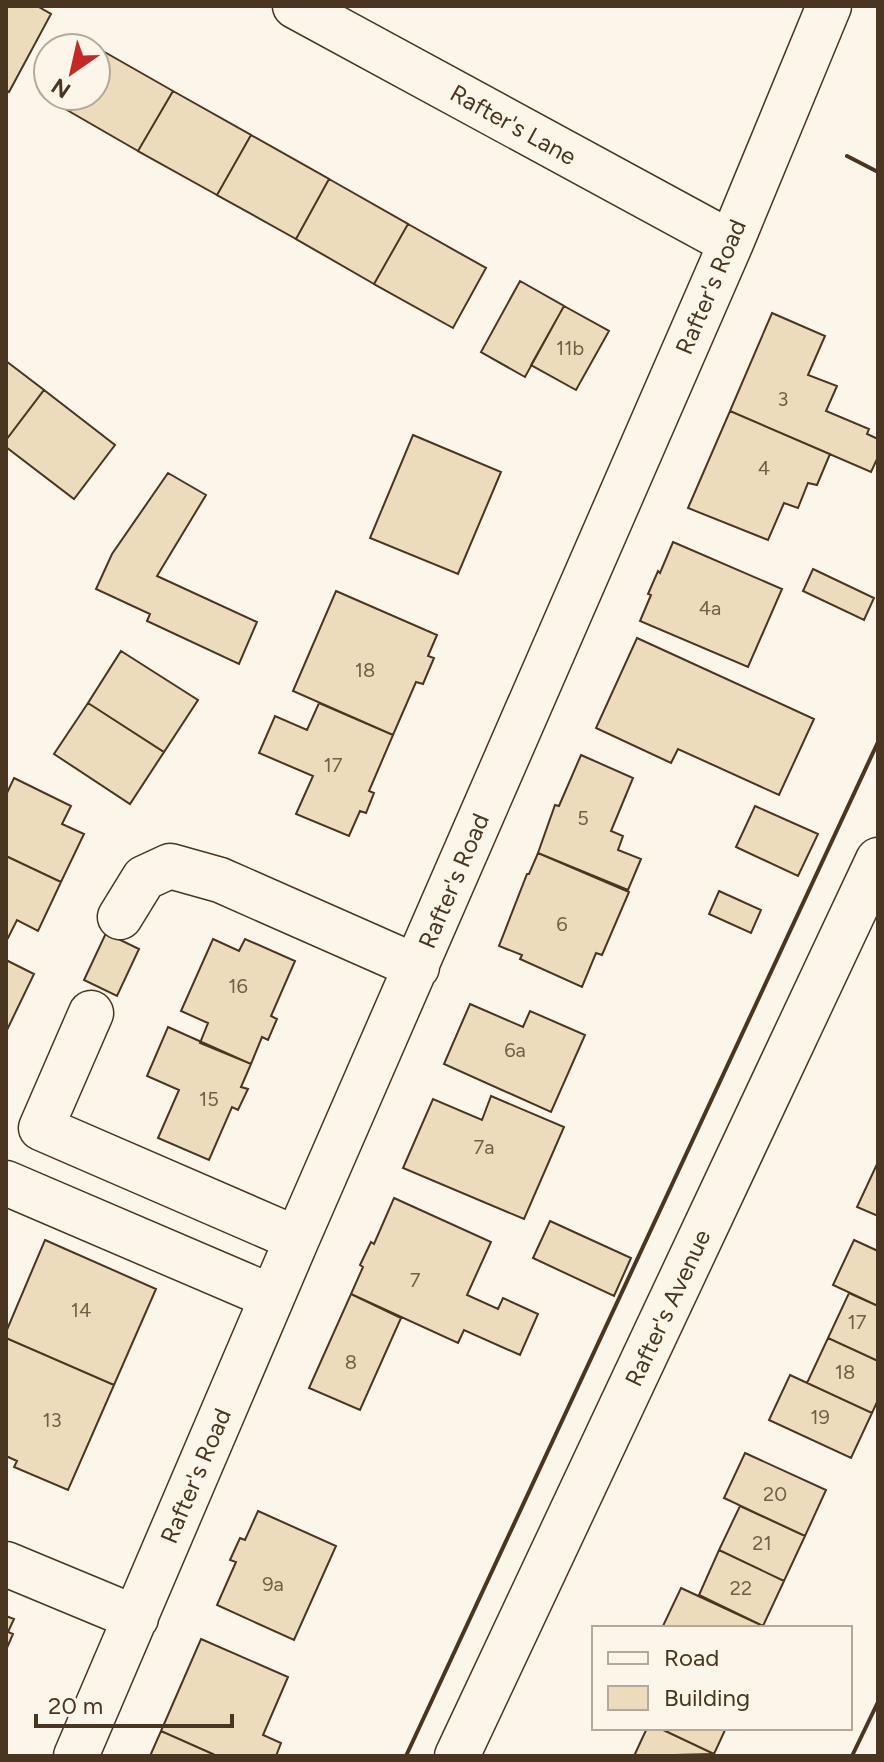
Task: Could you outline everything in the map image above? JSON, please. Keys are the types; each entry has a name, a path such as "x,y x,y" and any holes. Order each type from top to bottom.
{"street":[{"name":"Rafter's Lane","path":"295,6 731,243"},
{"name":"Rafter's Road","path":"76,1756 297,1239 731,243 829,6"},
{"name":"Rafter's Avenue","path":"457,1756 878,860"},
{"path":"120,917 144,878 170,866 220,880 417,967"},
{"path":"91,1013 41,1128 297,1239"},
{"path":"6,1183 272,1297"},
{"path":"6,1564 136,1618"}],"building":[{"path":"6,6 37,6 51,14 41,32 32,32 32,49 9,92 6,90"},
{"path":"112,56 173,91 138,151 70,112 112,112"},
{"path":"173,91 251,135 217,195 138,151"},
{"path":"251,135 329,179 296,239 217,195"},
{"path":"329,179 408,224 374,284 296,239"},
{"path":"408,224 486,268 453,328 374,284"},
{"path":"520,281 564,306 525,377 481,352"},
{"path":"564,306 609,331 576,390 531,365"},
{"path":"772,313 825,336 808,375 837,386 826,411 869,429 867,434 878,439 878,457 871,472 730,411"},
{"path":"6,361 44,390 6,440"},
{"path":"44,390 115,445 74,499 6,447 6,440"},
{"path":"730,411 830,454 817,485 808,483 798,508 784,503 768,540 688,508"},
{"path":"413,435 501,472 458,574 370,538"},
{"path":"168,473 206,495 157,576 257,622 239,664 147,621 150,614 96,589 112,554"},
{"path":"673,542 782,589 748,667 640,621 651,595 648,594"},
{"path":"813,569 874,598 864,620 803,591"},
{"path":"336,591 437,635 428,656 434,658 423,684 416,682 393,735 293,691"},
{"path":"637,638 814,719 779,795 678,749 671,763 596,728"},
{"path":"121,651 198,700 164,752 88,703"},
{"path":"88,703 164,752 130,804 54,754"},
{"path":"319,703 393,735 369,791 374,793 366,813 360,811 349,836 296,814 313,776 259,753 275,716 307,730"},
{"path":"581,755 633,778 611,831 623,836 618,850 641,859 628,890 538,853 555,805 559,806"},
{"path":"14,778 71,806 62,824 84,834 61,882 6,856 6,795"},
{"path":"755,806 818,834 798,876 736,847"},
{"path":"538,853 629,892 602,955 596,953 582,987 499,946"},
{"path":"6,856 61,882 38,931 17,920 8,938 6,937"},
{"path":"719,891 761,910 751,933 709,914"},
{"path":"106,933 139,949 117,996 84,980"},
{"path":"213,939 239,951 245,939 295,961 271,1016 277,1019 268,1040 262,1037 251,1064 200,1043 208,1023 181,1011"},
{"path":"6,960 34,974 6,1032"},
{"path":"470,1004 523,1027 530,1011 585,1035 551,1112 444,1064"},
{"path":"168,1027 251,1064 241,1087 248,1089 238,1110 232,1107 209,1160 158,1138 179,1090 147,1076"},
{"path":"491,1096 564,1127 524,1219 403,1168 433,1099 482,1120"},
{"path":"878,1162 878,1216 857,1207"},
{"path":"394,1198 491,1242 467,1295 498,1309 503,1298 538,1314 520,1355 464,1330 458,1343 351,1294 363,1267 360,1265 371,1242 374,1244"},
{"path":"550,1221 631,1258 614,1296 533,1258"},
{"path":"45,1240 156,1289 114,1385 6,1338"},
{"path":"854,1240 878,1251 878,1306 833,1285"},
{"path":"849,1293 878,1306 878,1361 828,1338"},
{"path":"351,1294 401,1318 360,1410 309,1388"},
{"path":"6,1338 114,1385 68,1490 14,1467 17,1461 6,1456"},
{"path":"828,1338 878,1361 878,1400 872,1413 807,1383"},
{"path":"790,1375 872,1413 851,1458 769,1420"},
{"path":"745,1453 826,1490 805,1536 724,1498"},
{"path":"740,1506 805,1536 784,1581 719,1550"},
{"path":"258,1511 336,1546 294,1640 217,1605 236,1562 230,1560 240,1538 245,1540"},
{"path":"719,1550 784,1581 763,1626 699,1595"},
{"path":"681,1588 763,1626 663,1626"},
{"path":"6,1616 14,1619 8,1632 13,1634 6,1650"},
{"path":"201,1639 288,1677 263,1735 281,1743 276,1756 217,1756 161,1731"},
{"path":"646,1730 663,1730 714,1754 634,1756"},
{"path":"663,1730 725,1730 714,1754"},
{"path":"161,1731 213,1754 150,1756"}],"wall":[{"path":"847,156 878,172"},
{"path":"406,1756 878,742"},
{"path":"852,1756 878,1702"}]}
